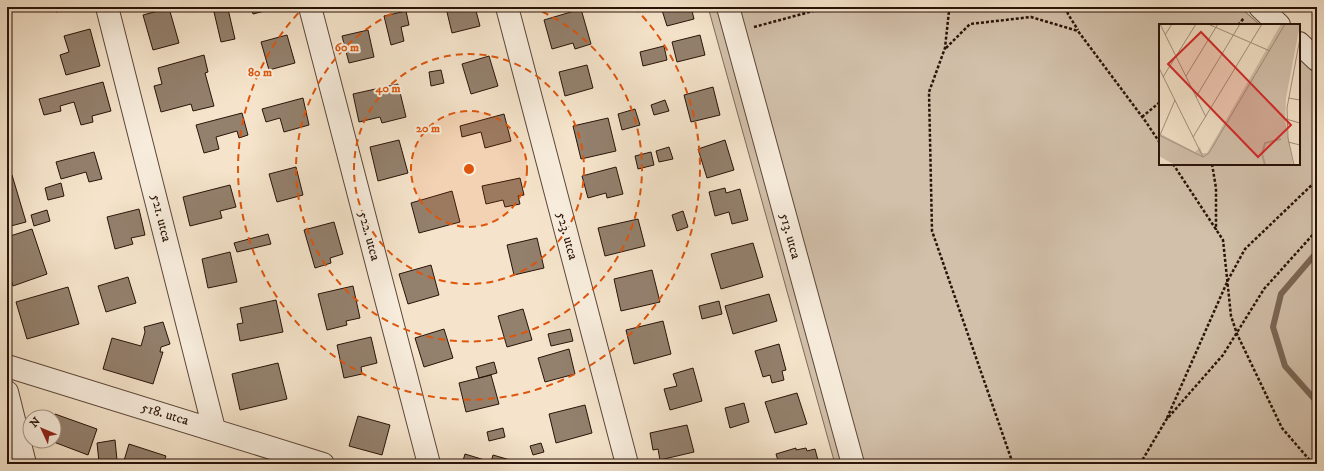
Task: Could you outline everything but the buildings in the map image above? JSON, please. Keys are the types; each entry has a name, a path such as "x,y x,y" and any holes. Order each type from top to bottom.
{"street":[{"name":"521. utca","path":"108,7 214,429"},
{"name":"522. utca","path":"310,7 428,464"},
{"name":"523. utca","path":"507,7 627,464"},
{"name":"513. utca","path":"728,7 853,464"},
{"path":"1260,7 1278,24"},
{"path":"1300,44 1317,60"},
{"name":"518. utca","path":"7,366 323,464"},
{"path":"7,392 25,464"}],"path":[{"path":"735,32 828,7"},
{"path":"948,7 949,11 945,48 929,92 932,231 1013,464"},
{"path":"1066,7 1068,14 1078,31 1159,142"},
{"path":"945,48 970,24 1031,17 1078,31"},
{"path":"1142,117 1159,103"},
{"path":"1174,165 1223,240 1231,316 1237,334 1282,428 1313,464"},
{"path":"1212,165 1216,188 1216,230"},
{"path":"1140,464 1166,420 1228,280 1245,249 1317,180"},
{"path":"1166,420 1223,355 1264,289 1317,230"}],"shaded area":[{"path":"708,7 1240,7 1259,24 1159,24 1159,165 1300,165 1300,59 1317,73 1317,464 835,464"}],"waterway":[{"path":"1317,252 1281,294 1273,327 1285,366 1317,402"}]}
